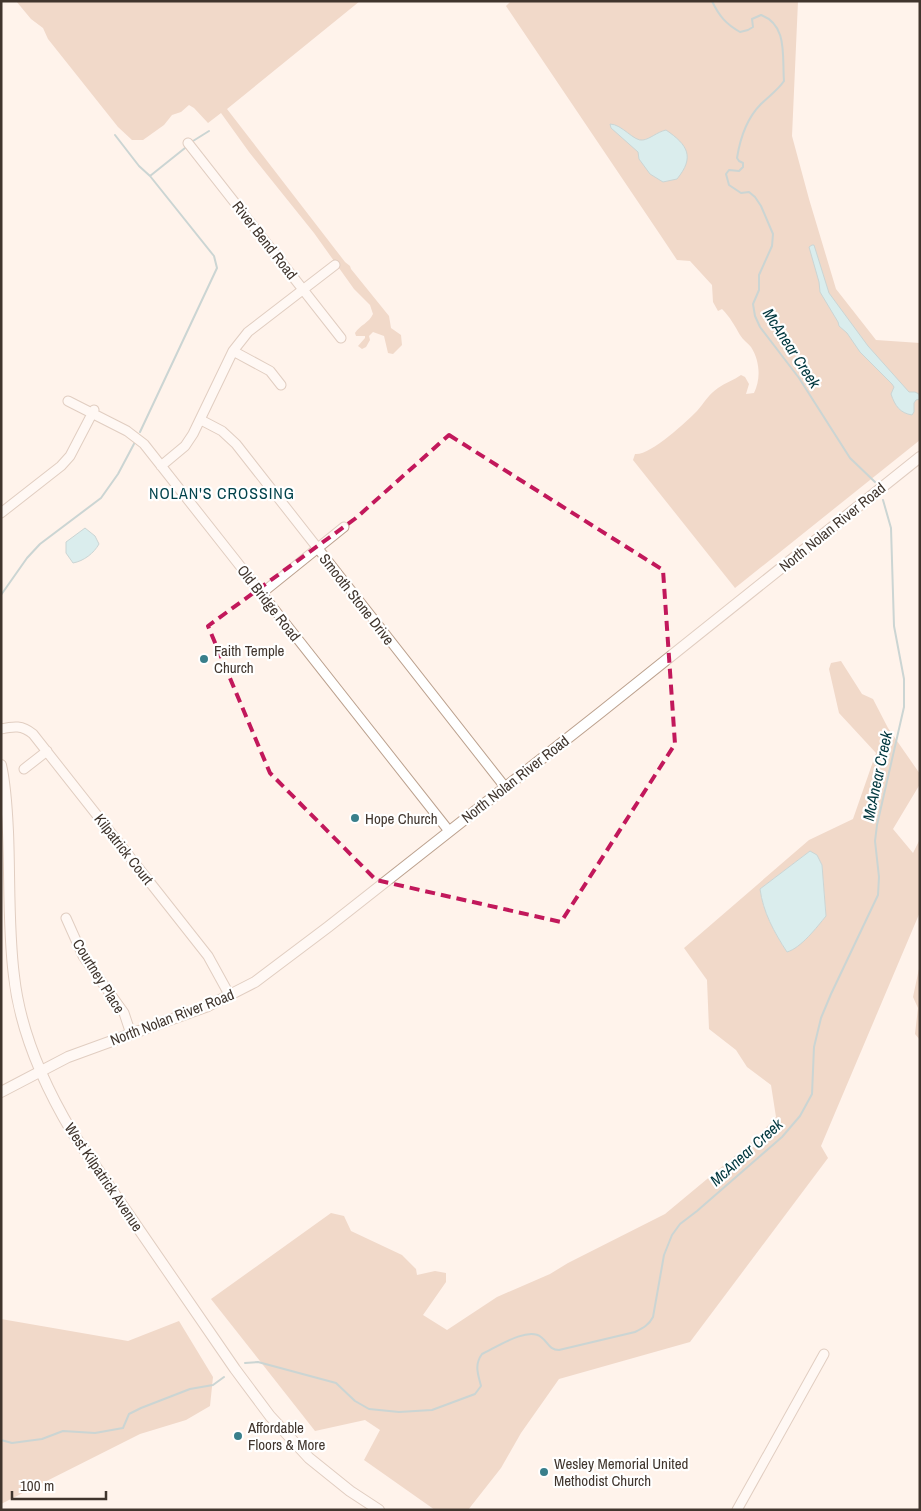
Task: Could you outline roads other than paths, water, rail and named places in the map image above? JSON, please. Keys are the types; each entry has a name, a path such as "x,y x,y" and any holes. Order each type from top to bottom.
{"main road":[{"name":"North Nolan River Road","path":"1,1092 86,1050 208,1006 255,982 505,787 920,457"},
{"name":"West Kilpatrick Avenue","path":"1,764 14,978 24,1026 54,1101 72,1132 258,1401 309,1458 350,1491 379,1510"}],"street":[{"name":"River Bend Road","path":"188,143 341,338"},
{"path":"161,466 185,446 201,420 233,351 248,332 335,265"},
{"path":"233,351 270,372 281,385"},
{"name":"Old Bridge Road","path":"68,402 93,411 139,438 449,831"},
{"path":"1,513 61,466 70,456 93,411"},
{"name":"Smooth Stone Drive","path":"201,420 222,430 236,444 505,787"},
{"path":"262,593 344,528"},
{"name":"Kilpatrick Court","path":"1,729 17,726 23,727 33,734 208,956 230,996"},
{"path":"24,769 47,751"},
{"name":"Courtney Place","path":"66,918 83,956 124,1013 131,1034"},
{"path":"737,1510 824,1354"}],"water":[{"path":"610,124 619,127 639,140 666,130 684,146 687,158 683,171 677,179 663,182 650,174 639,159 638,152 611,128"},
{"path":"814,245 829,293 868,346 909,392 919,394 920,399 914,403 912,415 904,413 894,402 891,394 894,387 892,384 860,352 847,333 839,326 820,292 809,247"},
{"path":"85,528 95,536 99,544 88,556 73,563 66,553 66,542"},
{"path":"810,851 817,855 822,865 826,916 803,942 787,952 770,922 760,889"}],"waterway":[{"name":"McAnear Creek","path":"712,1 723,19 740,32 753,27 752,19 761,15 770,20 776,26 782,42 784,81 761,104 748,122 742,136 737,158 743,163 743,167 739,171 729,170 726,174 729,185 741,193 749,192 755,197 773,234 772,246 759,275 759,290 753,304 755,316 760,327 799,378 850,458 875,482"},
{"path":"193,141 209,131"},
{"path":"115,135 139,166 150,176"},
{"path":"140,432 217,268 214,256 150,176 185,148"},
{"path":"1,595 27,558 40,544 101,498 118,474 135,442"},
{"name":"McAnear Creek","path":"245,1363 258,1362 336,1383 355,1401 369,1409 399,1412 432,1410 475,1394 481,1386 477,1366 482,1354 512,1339 535,1334 541,1337 553,1349 559,1350 635,1332 646,1326 651,1320 664,1255 672,1235 680,1224 782,1137 800,1116 812,1094 814,1047 821,1018 878,895 879,877 875,841 877,825 904,707 904,679 894,626 891,528 883,500"},
{"name":"McAnear Creek","path":"1,1440 12,1443 42,1439 63,1431 95,1433 123,1428 129,1414 190,1389 213,1385 224,1377"}],"place":[{"name":"Faith Temple Church","path":"204,659"},
{"name":"Hope Church","path":"355,818"},
{"name":"Affordable Floors & More","path":"238,1436"},
{"name":"Wesley Memorial United Methodist Church","path":"544,1472"}],"district":[{"name":"NOLAN'S CROSSING","path":"222,493"}]}
